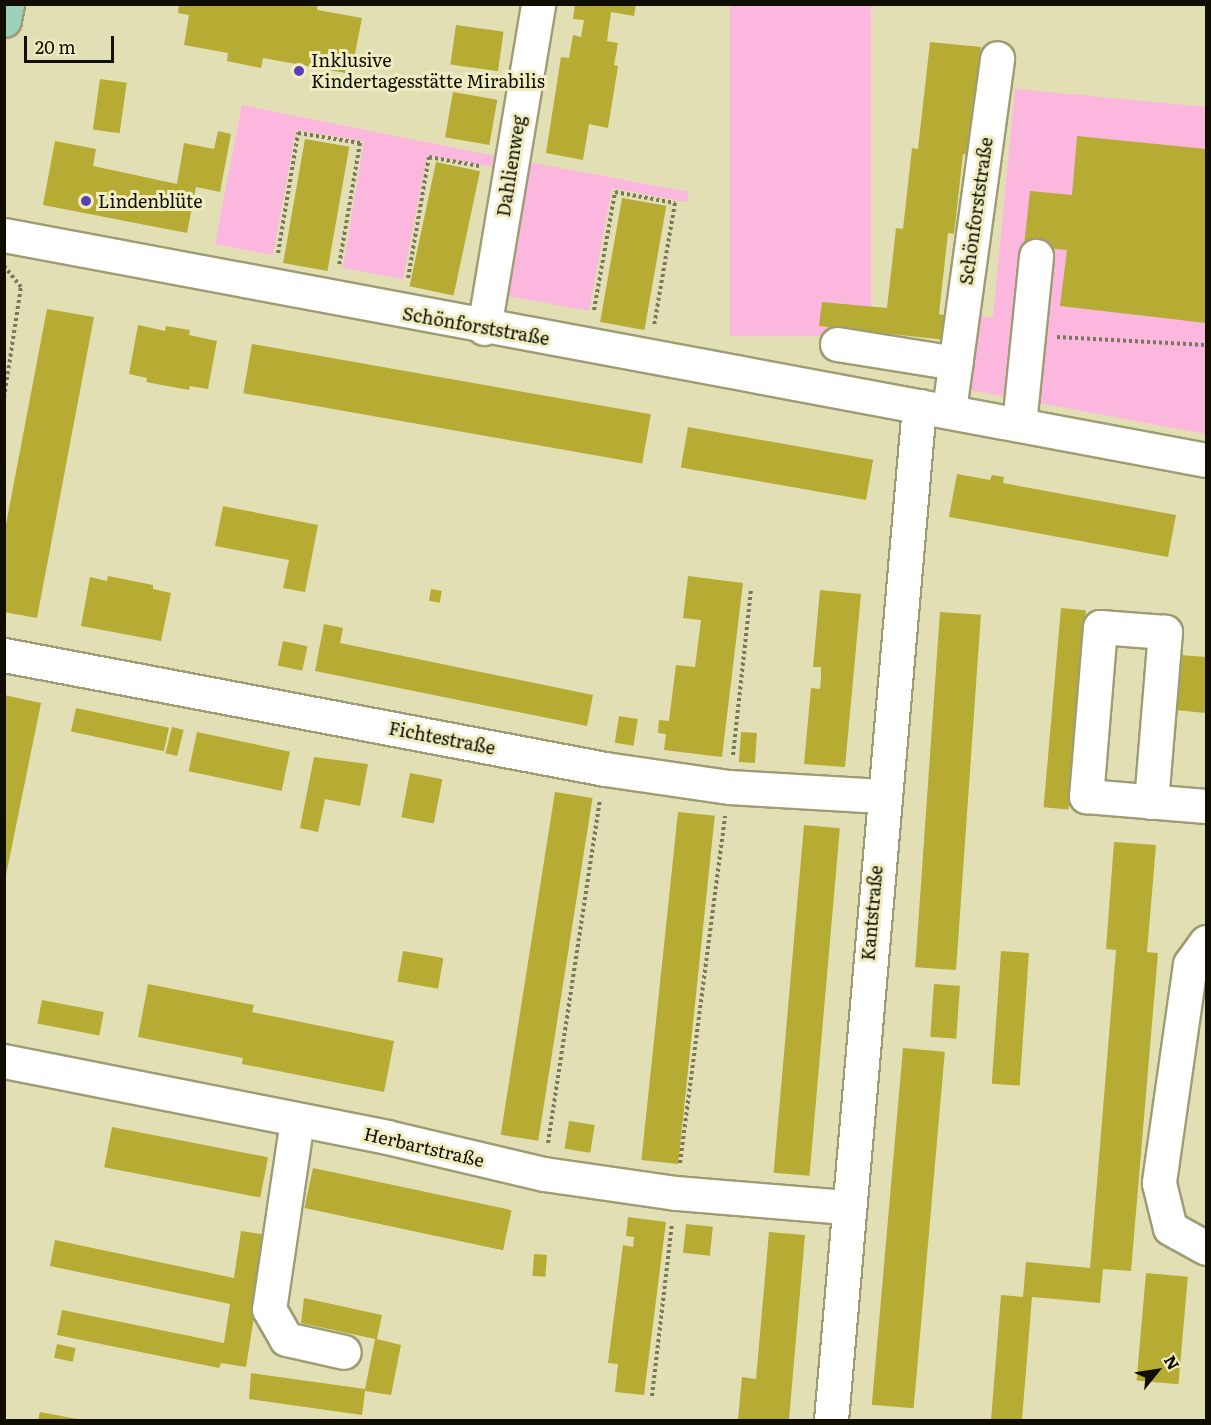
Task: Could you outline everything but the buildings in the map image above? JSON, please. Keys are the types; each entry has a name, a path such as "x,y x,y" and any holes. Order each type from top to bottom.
{"main road":[{"path":"4,20 7,4"}],"street":[{"name":"Dahlienweg","path":"484,328 538,4"},
{"name":"Schönforststraße","path":"934,408 954,363 997,58"},
{"name":"Schönforststraße","path":"4,236 484,328 934,408 1206,460"},
{"path":"1019,424 1036,256"},
{"path":"837,344 954,363"},
{"name":"Kantstraße","path":"831,1420 882,796 934,408"},
{"path":"1151,802 1165,632 1100,627 1086,796 1151,802 1206,806"},
{"name":"Fichtestraße","path":"4,655 605,769 729,787 882,796"},
{"path":"1206,942 1190,964 1159,1183 1170,1228 1206,1248"},
{"name":"Herbartstraße","path":"4,1061 297,1120 544,1174 676,1193 847,1207"},
{"path":"297,1120 269,1308 286,1339 344,1352"}],"path":[{"path":"278,253 298,133 360,143 333,299"},
{"path":"408,278 429,158 490,168"},
{"path":"594,310 615,192 675,203 649,356"},
{"path":"4,266 21,287 4,398"},
{"path":"1028,335 1206,345"},
{"path":"652,1396 729,787 751,588"},
{"path":"544,1174 605,769"}],"shaded area":[{"path":"730,5 871,5 871,336 730,336"},
{"path":"1015,89 1206,107 1206,434 964,389 972,315 993,318"},
{"path":"242,105 495,156 494,167 427,155 403,279 343,268 364,141 296,130 273,255 215,244"},
{"path":"528,162 689,192 687,202 612,188 589,311 503,295"}],"place":[{"name":"Inklusive Kindertagesstätte Mirabilis","path":"299,71"},
{"name":"Lindenblüte","path":"86,201"}]}
